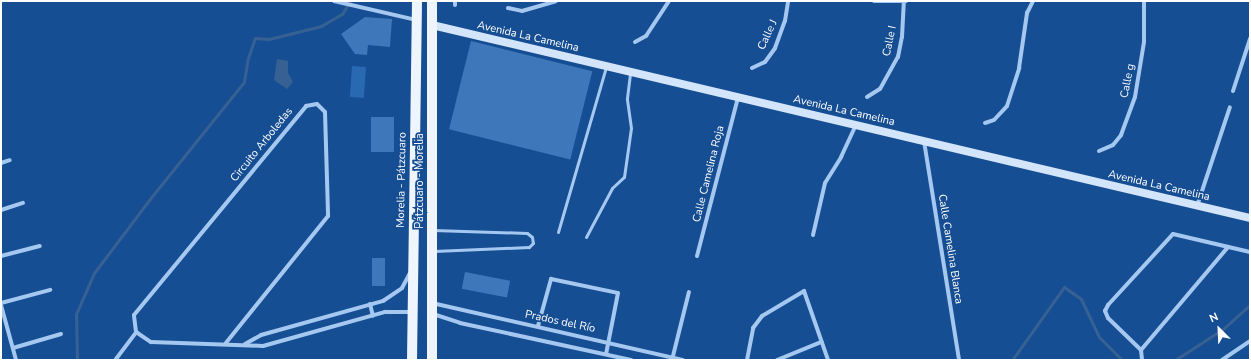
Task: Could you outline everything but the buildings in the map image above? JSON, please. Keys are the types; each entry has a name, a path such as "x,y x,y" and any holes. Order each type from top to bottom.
{"main road":[{"name":"Morelia - Pátzcuaro","path":"412,360 412,267 417,1"},
{"name":"Pátzcuaro - Morelia","path":"432,1 432,360"}],"street":[{"path":"334,1 417,20"},
{"path":"508,8 522,11 556,1"},
{"path":"635,42 646,36 669,1"},
{"name":"Calle J","path":"752,68 765,62 775,48 785,22 788,1"},
{"path":"874,1 905,1"},
{"name":"Calle I","path":"867,96 880,89 898,56 902,37 905,1"},
{"path":"985,123 994,120 1007,106 1019,68 1027,14 1033,1"},
{"name":"Calle g","path":"1099,151 1113,145 1121,135 1135,97 1144,42 1144,1"},
{"name":"Avenida La Camelina","path":"432,25 1250,218"},
{"path":"1233,91 1250,39"},
{"name":"Calle Camelina Roja","path":"697,256 738,97"},
{"name":"Circuito Arboledas","path":"136,332 134,314 306,106 317,104 324,112 328,216 226,343"},
{"path":"1197,206 1230,107"},
{"path":"813,235 825,183 841,158 856,125"},
{"name":"Calle Camelina Blanca","path":"924,141 959,360"},
{"path":"1,163 10,160"},
{"path":"1,210 24,203"},
{"path":"1142,350 1108,318 1105,312 1108,305 1173,234 1250,252"},
{"path":"1,256 40,246"},
{"path":"1142,358 1142,350 1228,247"},
{"path":"245,344 261,335 393,296 402,288 412,267"},
{"path":"538,326 551,279 618,293 606,354"},
{"path":"16,360 1,304 50,290"},
{"path":"747,360 754,328 762,316 804,291 828,360"},
{"path":"672,359 689,292"},
{"name":"Prados del Río","path":"432,303 608,341 672,359 684,360"},
{"path":"370,304 373,316"},
{"path":"116,359 136,332 151,342 226,343 263,346 385,312 412,312"},
{"path":"433,314 460,323 631,360"},
{"path":"13,348 61,334"},
{"path":"1222,360 1250,341"},
{"path":"777,360 821,342"},
{"path":"408,360 412,349"}],"lane":[{"path":"558,232 606,66"},
{"path":"586,237 612,188 624,177 631,128 627,98 630,72"},
{"path":"432,230 527,233 532,237 533,243 529,246 432,251"}],"shaded area":[{"path":"277,59 288,61 288,73 293,82 287,89 274,80"},
{"path":"352,66 366,67 364,98 350,97"}],"waterway":[{"path":"77,360 76,314 94,273 149,200 244,82 248,58 255,38 269,39 321,26 342,14 350,1"},
{"path":"1012,360 1064,287 1081,299 1099,337 1122,360"},
{"path":"1175,360 1223,329 1250,305"}]}
